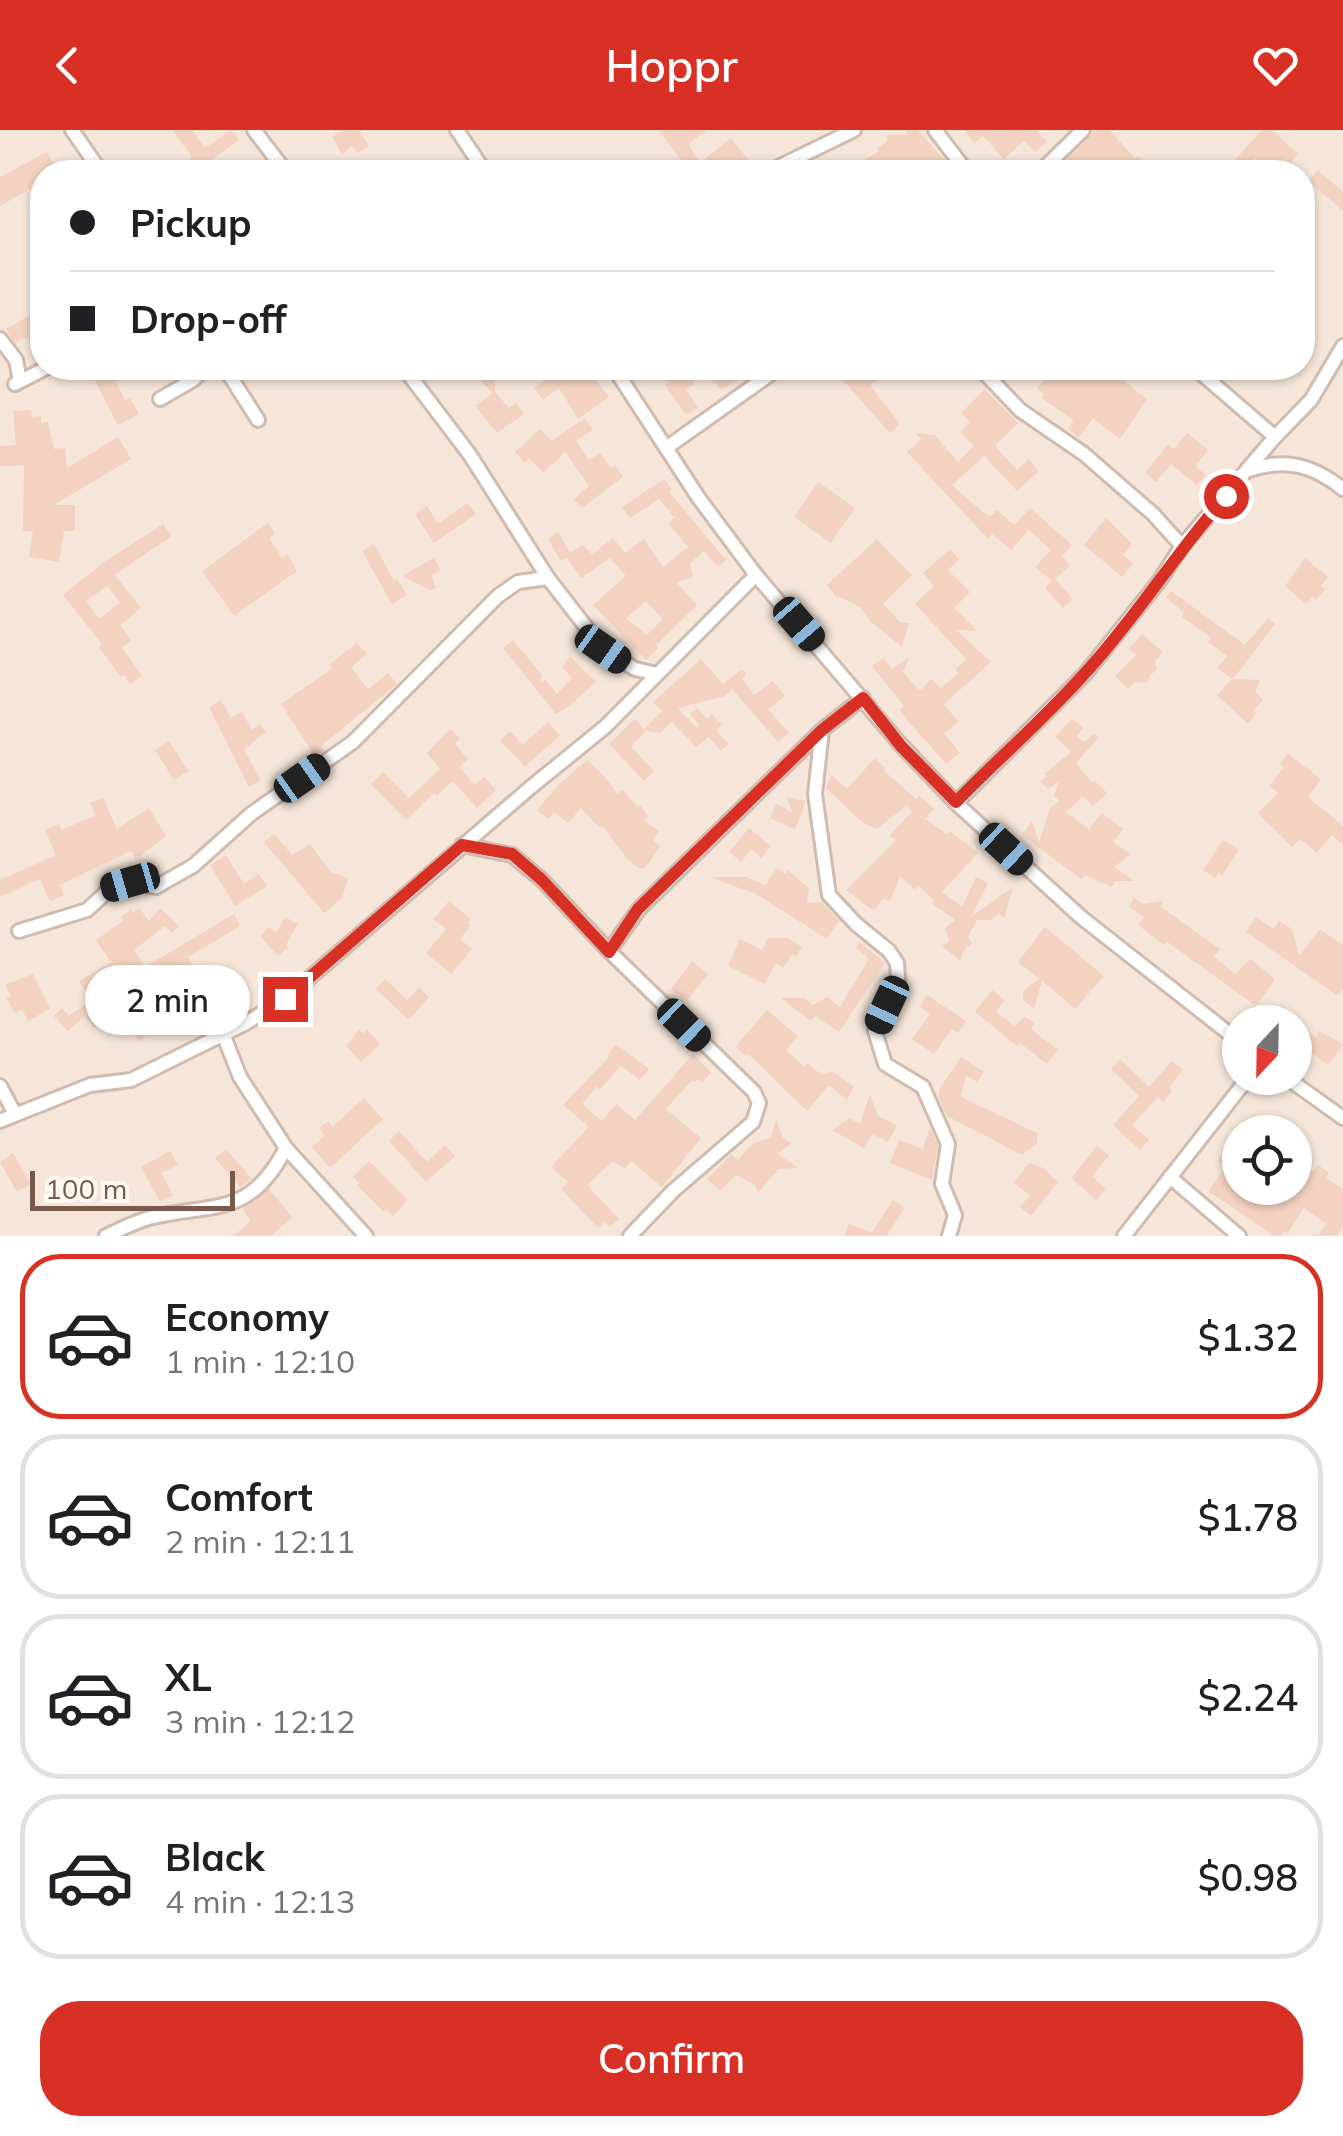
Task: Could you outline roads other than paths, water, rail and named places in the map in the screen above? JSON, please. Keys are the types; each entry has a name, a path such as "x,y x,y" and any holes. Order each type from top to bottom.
{"street":[{"path":"72,130 92,160"},
{"path":"254,130 277,160"},
{"path":"457,130 477,160"},
{"path":"816,130 825,143"},
{"path":"792,160 854,130"},
{"path":"935,130 958,160"},
{"path":"1052,160 1083,130"},
{"path":"0,339 16,360 17,382 30,376"},
{"path":"956,802 1085,674 1182,546 1311,400 1343,346"},
{"path":"160,399 193,380"},
{"path":"232,380 258,420"},
{"path":"413,380 470,455 548,578 603,649 636,669 658,674"},
{"path":"622,380 756,574 901,746 1082,918 1222,1028"},
{"path":"666,448 761,380"},
{"path":"991,380 1020,410 1084,454 1182,546"},
{"path":"1209,380 1275,437"},
{"path":"1247,470 1270,463 1299,464 1321,472 1343,489"},
{"path":"0,1121 90,1086 131,1080 223,1034 298,989 462,845 606,727 756,574"},
{"path":"19,930 87,910 110,888 130,882 156,887 193,866 251,814 353,742 498,596 518,582 548,578"},
{"path":"609,952 638,909 822,730 863,698"},
{"path":"822,730 815,794 829,894 897,963 898,980 875,1030 884,1064 923,1087 948,1144 942,1184 949,1207 956,1215 949,1236"},
{"path":"462,845 512,854 542,880 609,952 754,1092 759,1103 753,1122 673,1191 630,1236"},
{"path":"223,1034 240,1076 286,1148 366,1236"},
{"path":"0,1086 16,1114"},
{"path":"1124,1236 1235,1095"},
{"path":"1311,1095 1343,1118"},
{"path":"106,1236 145,1219 235,1203 274,1171 286,1148"},
{"path":"1170,1177 1239,1236"}]}
